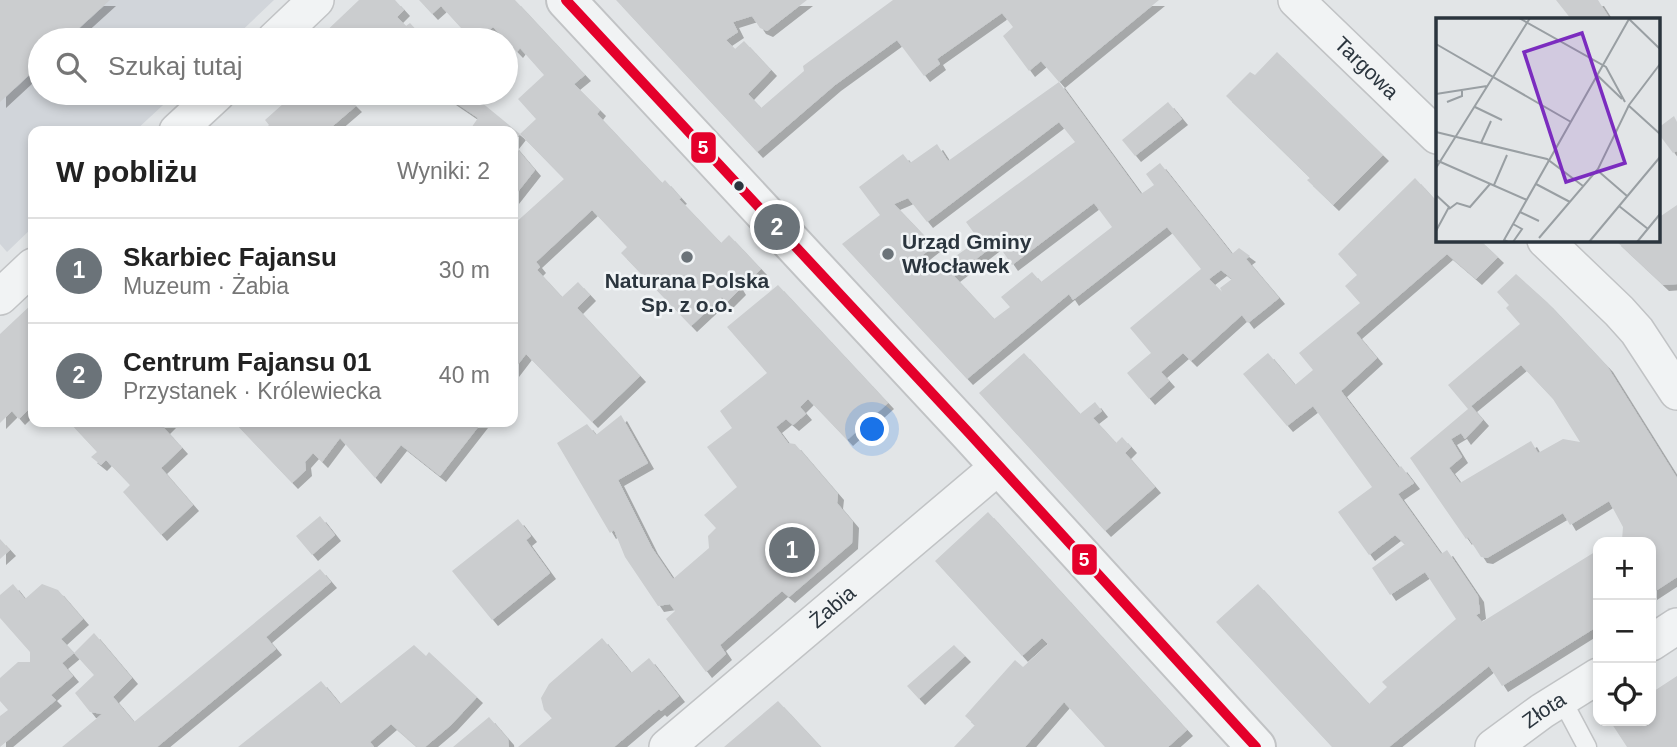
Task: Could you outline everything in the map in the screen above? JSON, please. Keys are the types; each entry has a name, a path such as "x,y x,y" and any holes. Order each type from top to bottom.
{"street":[{"path":"287,28 316,0"},
{"path":"566,0 1256,747"},
{"name":"Targowa","path":"1296,0 1436,135"},
{"path":"182,126 205,105"},
{"path":"1547,242 1619,311 1664,343 1677,392"},
{"path":"0,297 28,271"},
{"name":"Żabia","path":"667,747 999,466"},
{"path":"1656,640 1677,626"},
{"name":"Złota","path":"1493,747 1561,698 1593,679"}],"lane":[{"path":"1561,698 1587,747"}],"shaded area":[{"path":"0,0 274,0 245,28 28,28 28,105 163,105 140,126 28,126 28,232 7,252 0,244"}],"building":[{"path":"0,0 110,0 79,28 28,28 28,76 0,102"},
{"path":"359,0 395,0 404,10 397,17 406,26 410,23 415,28 330,28"},
{"name":"Naturana Polska Sp. z o.o.","path":"419,0 515,0 585,75 574,84 600,110 597,114 662,183 665,180 681,198 679,199 721,243 729,235 761,269 751,279 746,274 737,284 740,289 727,302 722,297 691,326 621,253 627,247 592,210 536,262 540,267 537,270 562,297 578,282 590,295 577,308 640,376 592,422 526,354 518,364 518,220 564,179 520,134 536,119 518,99 544,75 520,48 518,51 518,28 461,28 441,6 432,14"},
{"path":"616,0 807,0 767,31 760,28 752,16 733,22 738,32 726,40 735,49 744,41 771,70 748,94 761,108 804,71 803,66 893,0 1159,0 1059,82 1041,61 1029,71 1003,36 1013,27 1002,13 937,59 940,64 924,76 897,40 835,85 757,152"},
{"path":"1556,0 1598,0 1609,18 1570,18"},
{"path":"1277,52 1383,155 1333,205 1307,180 1310,178 1226,96 1250,72 1255,75"},
{"path":"1059,82 1141,194 1154,185 1146,174 1160,163 1232,254 1239,248 1250,256 1246,259 1279,298 1248,323 1242,315 1191,361 1183,353 1161,372 1169,381 1149,399 1127,373 1151,353 1130,328 1201,269 1167,227 1073,300 1069,294 967,379 842,244 880,215 859,187 903,154 910,163 937,144 948,161","holes":["1059,122 1075,142 966,222 979,240 928,275 915,261 934,246 894,204 908,198 927,222","1094,203 1112,227 1041,282 1032,272 1001,297 1010,307 994,319 954,276 997,243 1012,265","1221,270 1232,279 1220,288 1222,292 1209,279"]},
{"path":"1168,102 1182,119 1135,156 1122,140"},
{"path":"282,105 356,106 333,126 268,126 265,120"},
{"path":"459,105 485,105 510,126 472,126 478,118"},
{"path":"1674,116 1677,122 1677,151 1673,153 1660,136 1660,126"},
{"path":"518,150 535,170 518,192"},
{"path":"1415,178 1436,201 1436,242 1482,242 1498,257 1476,279 1447,254 1356,333 1377,358 1341,391 1399,468 1401,466 1414,483 1398,494 1441,554 1447,550 1478,596 1480,613 1476,615 1482,622 1593,553 1593,629 1502,686 1489,666 1389,747 1332,747 1216,622 1258,584 1369,704 1387,687 1382,682 1456,619 1425,572 1390,595 1372,568 1405,544 1395,535 1369,555 1338,512 1372,487 1313,406 1287,426 1243,374 1268,353 1295,385 1313,370 1299,353 1360,303 1345,286 1357,275 1338,254"},
{"path":"1677,205 1677,284 1663,285 1617,242 1660,242 1660,217"},
{"path":"1516,274 1547,302 1607,366 1677,478 1677,577 1656,591 1656,537 1622,537 1623,527 1609,501 1570,525 1563,513 1487,558 1481,557 1410,458 1468,409 1448,385 1520,324 1506,308 1509,305 1497,292","holes":["1521,365 1553,399 1580,442 1563,439 1538,453 1531,441 1460,483 1449,468 1462,457 1451,439 1461,433 1465,439 1483,420 1471,406"]},
{"path":"778,285 888,403 847,440 808,399 800,407 806,414 793,425 786,419 776,427 788,443 795,444 838,494 837,503 853,522 852,543 789,597 782,591 720,645 726,654 706,672 666,619 675,611 670,604 658,606 625,557 614,530 610,533 557,443 587,424 596,435 621,415 648,463 618,480 652,548 673,579 709,548 708,536 716,528 704,515 737,487 707,447 732,428 720,411 767,373 727,327"},
{"path":"28,308 28,410 19,419 12,411 0,423 0,334"},
{"path":"1024,353 1080,414 1095,402 1102,411 1093,418 1116,443 1122,437 1131,447 1125,453 1155,487 1105,531 979,393"},
{"path":"74,427 165,427 182,448 161,468 193,505 161,535 123,492 130,485 106,460 101,465 91,457 97,452"},
{"path":"239,427 478,427 440,476 401,445 375,478 340,438 322,462 313,453 305,462 306,470 292,483"},
{"path":"988,512 1187,730 1168,747 1105,747 1064,702 1025,747 954,747 975,725 965,716 1015,660 1023,667 1048,644 1042,638 1022,656 935,561"},
{"path":"320,516 335,535 312,555 296,536"},
{"path":"518,519 531,536 526,540 550,573 492,620 452,571"},
{"path":"0,539 10,550 0,559"},
{"path":"320,569 331,582 266,637 276,649 157,747 62,747 102,714 90,712 75,693 94,675 74,653 94,633 132,678 113,697 134,722"},
{"path":"13,584 25,599 42,584 58,590 83,619 61,639 74,653 62,663 73,676 51,695 56,700 0,747 0,716 8,710 0,701 0,678 18,662 30,662 30,652 0,618 0,595"},
{"path":"602,638 631,673 649,658 679,696 661,711 659,709 614,747 518,747 552,718 544,710 541,698 549,684"},
{"path":"414,645 426,656 429,652 477,697 451,725 425,747 417,747 391,724 370,742 374,747 238,747 321,681 340,704"},
{"path":"954,645 965,656 919,699 907,686"},
{"path":"1677,676 1677,747 1627,747 1613,726 1656,726 1656,690"},
{"path":"778,701 821,747 724,747"},
{"path":"489,717 508,739 509,747 453,747"}],"transit line":[{"name":"5","path":"566,0 969,433 1256,747"}],"place":[{"name":"Centrum Fajansu 01","path":"777,227"},
{"name":"Urząd Gminy Włocławek","path":"888,254"},
{"name":"Naturana Polska Sp. z o.o.","path":"687,257"},
{"name":"Skarbiec Fajansu","path":"792,550"}]}
